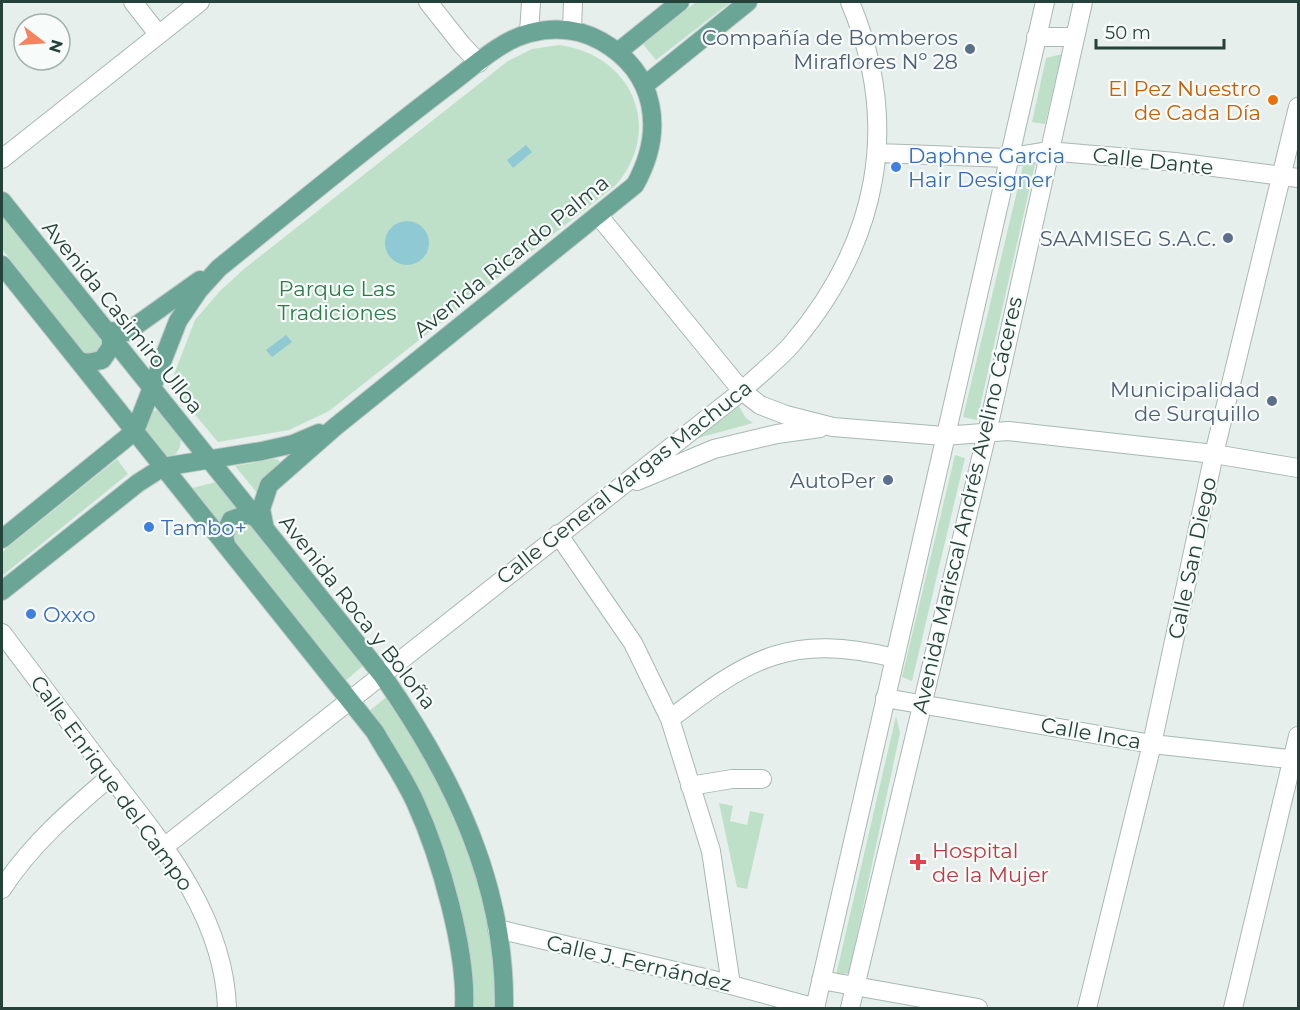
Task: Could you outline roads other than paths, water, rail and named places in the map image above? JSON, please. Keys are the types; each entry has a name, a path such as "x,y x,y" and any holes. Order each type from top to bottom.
{"main road":[{"path":"619,51 680,2"},
{"path":"645,85 748,2"},
{"name":"Avenida Ricardo Palma","path":"109,335 127,332 219,268 506,44 529,33 572,30 619,51 645,85 653,116 652,140 646,164 635,185 334,427 269,485 261,509 260,523"},
{"name":"Avenida Casimiro Ulloa","path":"2,201 210,461"},
{"path":"2,265 375,732 416,803 439,868 456,940 464,1008"},
{"name":"Avenida Ricardo Palma","path":"135,431 178,321 199,290 219,268"},
{"path":"79,361 95,363 102,360 111,346 109,335"},
{"name":"Avenida Ricardo Palma","path":"2,591 138,483 163,467 210,461 293,444 334,427"},
{"path":"2,539 135,431"},
{"name":"Avenida Roca y Boloña","path":"210,461 383,676 418,726 448,779 471,829 486,875 497,929 504,1008"},
{"path":"226,545 224,536 231,519 248,514 260,523"}],"street":[{"path":"133,2 158,34"},
{"path":"2,159 200,2"},
{"path":"429,2 479,63"},
{"path":"529,33 531,2"},
{"path":"572,30 573,2"},
{"name":"Calle General Vargas Machuca","path":"164,847 742,391 790,346 822,305 839,278 854,247 867,206 879,153 873,69 850,2"},
{"name":"Avenida Mariscal Andrés Avelino Cáceres","path":"815,1008 1007,158 1045,2"},
{"name":"Avenida Mariscal Andrés Avelino Cáceres","path":"850,1008 987,433 1083,2"},
{"path":"1036,37 1075,37"},
{"name":"Calle San Diego","path":"1087,1008 1152,744 1214,454 1291,177 1299,108"},
{"name":"Calle Dante","path":"879,153 1007,158 1048,151 1175,162 1291,177"},
{"path":"598,214 742,391 760,405 786,416 833,427 944,436 1008,431 1214,454 1299,468"},
{"path":"616,490 714,449 777,434 833,427"},
{"path":"558,534 633,643 670,719 711,851 731,985"},
{"name":"Calle Enrique del Campo","path":"2,633 164,847 197,900 217,948 226,984 227,1008"},
{"path":"670,719 718,682 745,666 777,654 821,646 860,650 895,658"},
{"name":"Calle Inca","path":"885,698 1152,744 1296,760"},
{"path":"1233,1008 1296,760 1299,736"},
{"path":"2,889 19,862 51,827 111,776"},
{"path":"690,786 732,779 762,779"},
{"name":"Calle J. Fernández","path":"497,929 713,980 815,1008"},
{"path":"713,980 728,957"},
{"path":"821,980 978,1008"}],"water":[{"path":"526,145 532,152 513,168 507,160"},
{"path":"407,221 423,227 429,243 423,259 407,265 391,259 385,243 391,227"},
{"path":"286,335 292,342 272,357 266,350"}],"place":[{"name":"Compañía de Bomberos Miraflores Nº 28","path":"970,49"},
{"name":"El Pez Nuestro de Cada Día","path":"1273,100"},
{"name":"Daphne Garcia Hair Designer","path":"896,167"},
{"name":"SAAMISEG S.A.C.","path":"1228,238"},
{"name":"Municipalidad de Surquillo","path":"1272,401"},
{"name":"AutoPer","path":"888,480"},
{"name":"Tambo+","path":"149,527"},
{"name":"Oxxo","path":"31,614"},
{"name":"Hospital de la Mujer","path":"918,862"}],"park label":[{"name":"Parque Las Tradiciones","path":"337,300"}]}
